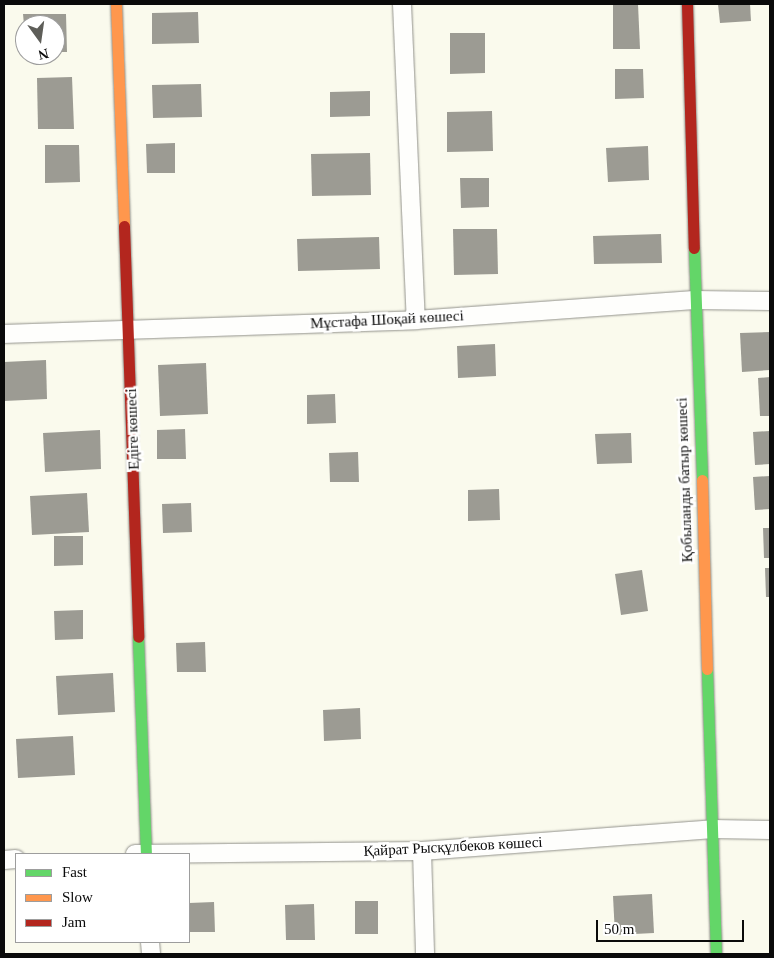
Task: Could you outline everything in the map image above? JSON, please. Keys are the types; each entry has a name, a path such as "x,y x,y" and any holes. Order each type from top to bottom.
{"street":[{"name":"Едіге көшесі","path":"116,4 130,331 146,853"},
{"path":"402,4 416,320"},
{"name":"Қобыланды батыр көшесі","path":"687,4 694,300 716,954"},
{"name":"Мұстафа Шоқай көшесі","path":"4,334 416,320 694,300 770,301"},
{"name":"Қайрат Рысқұлбеков көшесі","path":"190,854 422,851 713,829 770,830"},
{"path":"422,851 425,954"}],"building":[{"path":"613,4 638,4 640,49 613,49"},
{"path":"718,4 750,4 751,21 720,23"},
{"path":"198,12 199,43 152,44 152,13"},
{"path":"66,14 67,52 65,52 65,15 23,15"},
{"path":"450,33 485,33 485,73 450,74"},
{"path":"615,69 643,69 644,98 615,99"},
{"path":"72,77 74,129 38,129 37,78"},
{"path":"201,84 202,117 153,118 152,85"},
{"path":"370,91 370,116 330,117 330,92"},
{"path":"492,111 493,151 447,152 447,112"},
{"path":"175,143 175,173 147,173 146,144"},
{"path":"45,145 79,145 80,182 45,183"},
{"path":"648,146 649,180 608,182 606,148"},
{"path":"370,153 371,195 312,196 311,154"},
{"path":"460,178 489,178 489,207 461,208"},
{"path":"453,229 497,229 498,274 454,275"},
{"path":"661,234 662,263 594,264 593,236"},
{"path":"379,237 380,269 298,271 297,239"},
{"path":"770,332 770,370 742,372 740,333"},
{"path":"495,344 496,376 458,378 457,346"},
{"path":"46,360 47,399 4,401 4,362"},
{"path":"206,363 208,414 160,416 158,365"},
{"path":"770,377 770,416 760,416 758,378"},
{"path":"335,394 336,423 307,424 307,395"},
{"path":"185,429 186,459 157,459 157,430"},
{"path":"100,430 101,469 45,472 43,433"},
{"path":"770,431 770,464 755,465 753,432"},
{"path":"631,433 632,463 597,464 595,434"},
{"path":"358,452 359,482 330,482 329,453"},
{"path":"770,476 770,509 755,510 753,477"},
{"path":"499,489 500,520 468,521 468,490"},
{"path":"87,493 89,532 32,535 30,496"},
{"path":"191,503 192,532 163,533 162,504"},
{"path":"763,528 770,528 770,558 764,558"},
{"path":"54,536 83,536 83,565 54,566"},
{"path":"765,568 770,568 770,597 766,597"},
{"path":"642,570 648,611 621,615 615,574"},
{"path":"83,610 83,639 55,640 54,611"},
{"path":"205,642 206,672 177,672 176,643"},
{"path":"113,673 115,712 58,715 56,676"},
{"path":"360,708 361,739 324,741 323,710"},
{"path":"73,736 75,775 18,778 16,739"},
{"path":"652,894 654,933 615,935 613,896"},
{"path":"355,901 378,901 378,934 355,934"},
{"path":"214,902 215,932 190,932 190,903"},
{"path":"314,904 315,940 286,940 285,905"}],"traffic: fast":[{"path":"694,248 702,480"},
{"path":"138,637 146,853"},
{"path":"707,669 716,954"}],"traffic: slow":[{"path":"116,4 124,226"},
{"path":"702,480 707,669"}],"traffic: jam":[{"path":"687,4 694,248"},
{"path":"124,226 138,637"}]}
